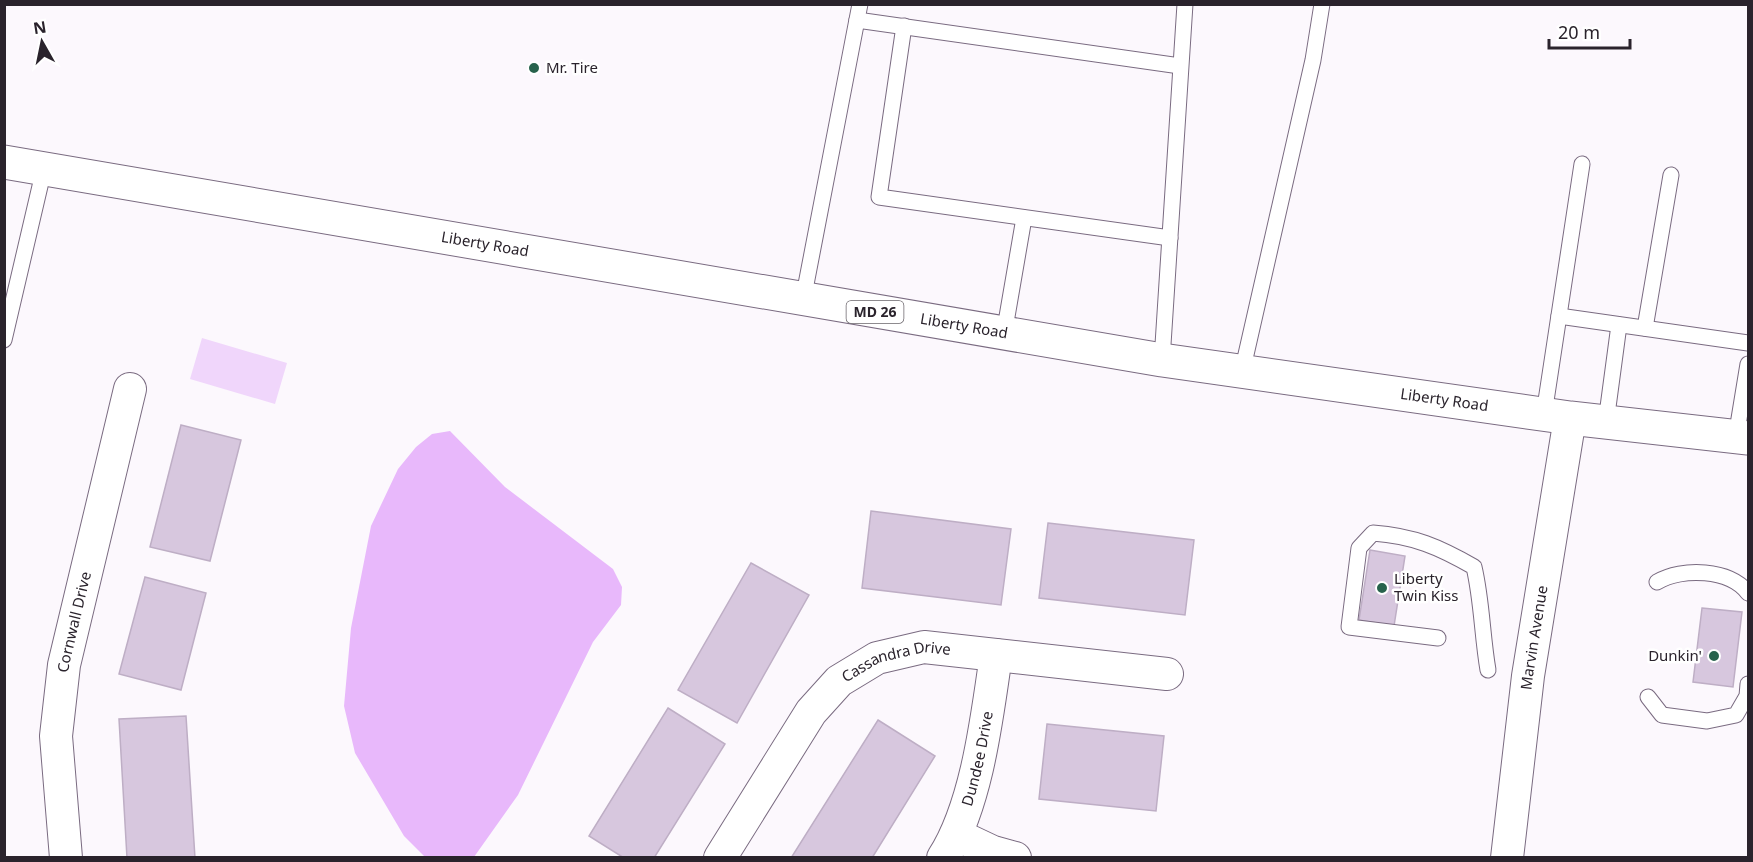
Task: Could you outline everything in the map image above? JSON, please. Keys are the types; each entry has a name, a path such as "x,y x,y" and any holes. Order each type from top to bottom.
{"main road":[{"name":"Liberty Road","path":"4,162 1162,360 1557,416 1742,438"}],"street":[{"name":"Cornwall Drive","path":"66,858 56,736 64,665 130,389"},
{"name":"Marvin Avenue","path":"1507,858 1557,416"},
{"name":"Cassandra Drive","path":"720,858 811,712 839,681 877,658 924,647 1167,674"},
{"name":"Dundee Drive","path":"950,846 981,745 996,655"},
{"path":"950,846 993,852 1015,858"}],"lane":[{"path":"1162,360 1185,4"},
{"path":"1242,372 1313,60 1322,4"},
{"path":"803,300 859,12 904,26 1180,66"},
{"path":"904,26 879,197 1170,238"},
{"path":"1557,416 1559,316 1582,164"},
{"path":"4,340 44,169"},
{"path":"1645,328 1671,175"},
{"path":"1004,334 1024,218"},
{"path":"1559,316 1749,343"},
{"path":"1606,422 1619,325"},
{"path":"1742,438 1749,364"},
{"path":"1438,638 1349,627 1359,548 1373,533 1415,538 1444,550 1474,567 1482,600 1482,639 1488,670"},
{"path":"1657,582 1671,573 1692,572 1721,576 1742,584 1749,593"},
{"path":"1648,697 1662,715 1707,721 1736,715 1747,696 1749,684"}],"shaded area":[{"path":"202,338 287,363 275,404 190,379"},
{"path":"450,431 505,487 613,569 622,587 621,605 593,642 518,795 474,857 425,857 404,836 355,753 344,706 351,628 371,526 398,469 416,447 432,434"}],"building":[{"path":"181,425 241,440 210,561 150,547"},
{"path":"871,511 1011,529 1001,605 862,588"},
{"path":"1048,523 1194,540 1185,615 1039,598"},
{"name":"Liberty Twin Kiss","path":"1370,550 1405,556 1394,626 1359,620"},
{"path":"751,563 809,595 737,723 678,690"},
{"path":"145,577 206,593 181,690 119,674"},
{"path":"1702,608 1742,612 1733,687 1693,682"},
{"path":"668,708 725,744 654,858 624,858 589,836"},
{"path":"186,716 195,858 127,858 119,719"},
{"path":"878,720 935,756 872,858 791,858"},
{"path":"1047,724 1164,736 1156,811 1039,799"}],"place":[{"name":"Mr. Tire","path":"534,68"},
{"name":"Liberty Twin Kiss","path":"1382,588"},
{"name":"Dunkin'","path":"1714,656"}]}
